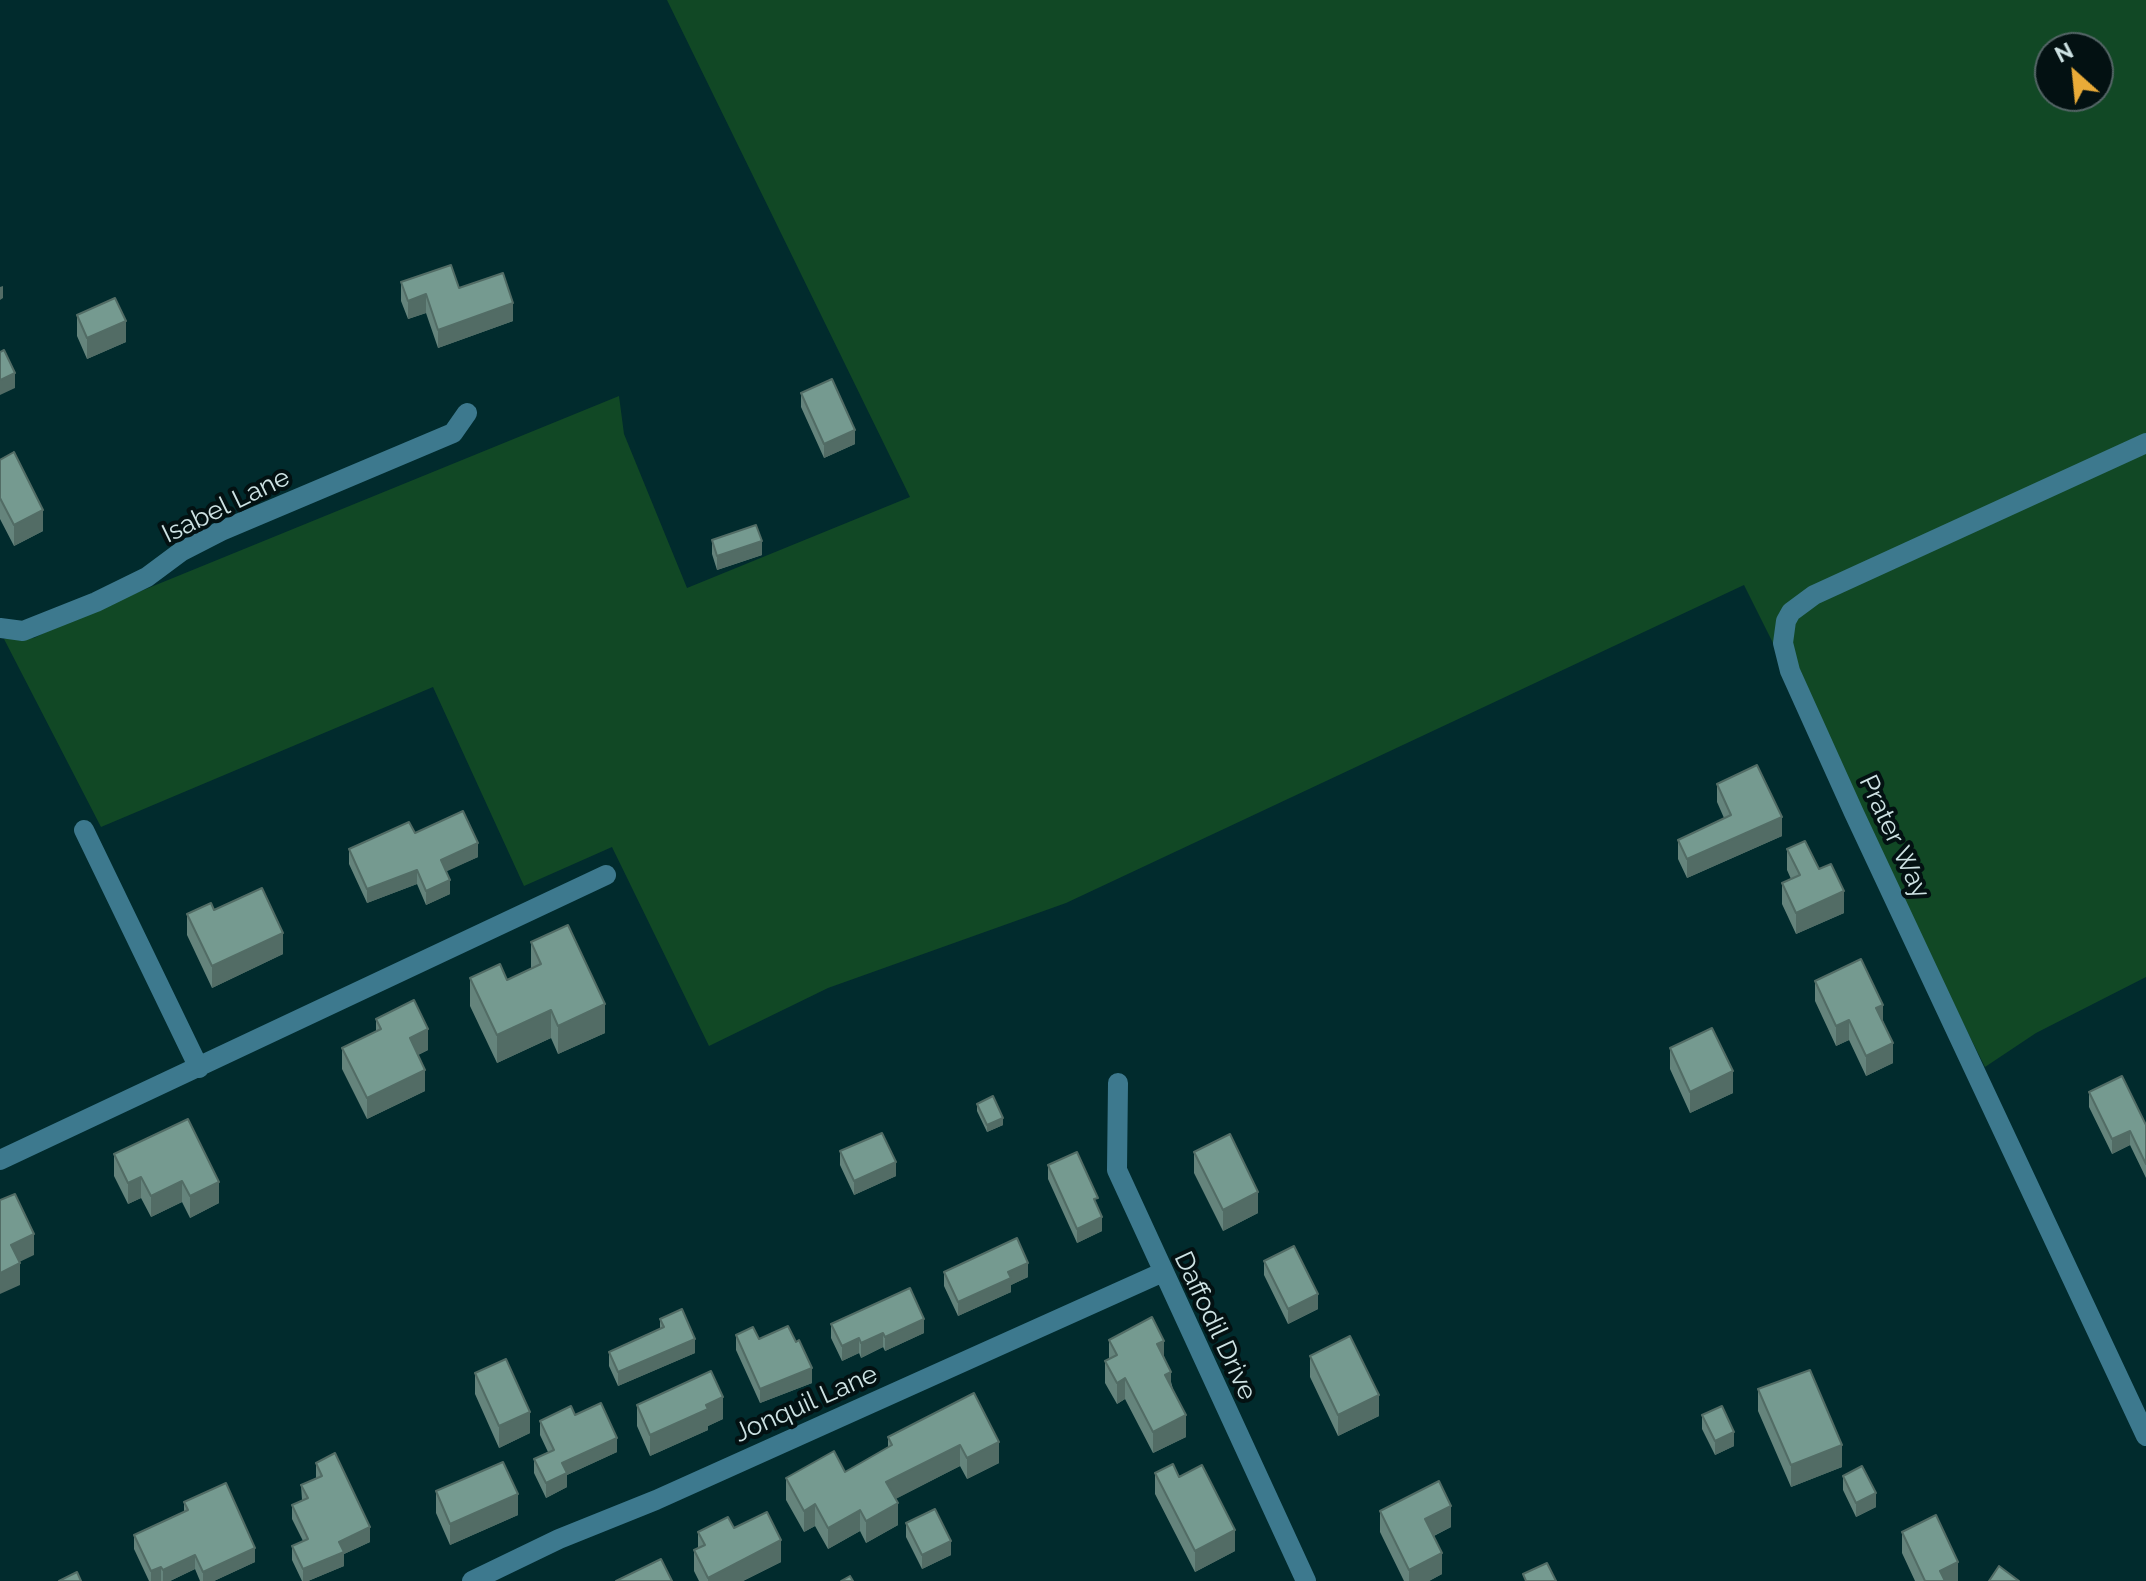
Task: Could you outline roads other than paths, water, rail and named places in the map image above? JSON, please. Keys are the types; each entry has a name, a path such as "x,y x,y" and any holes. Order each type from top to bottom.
{"street":[{"name":"Isabel Lane","path":"0,628 23,631 96,602 147,577 182,551 221,531 453,433 467,413"},
{"name":"Prater Way","path":"2146,443 1814,595 1791,612 1783,643 1790,671 1854,813 2146,1436"},
{"path":"84,830 199,1068"},
{"path":"0,1160 606,875"},
{"name":"Daffodil Drive","path":"1118,1083 1117,1170 1161,1273 1306,1581"},
{"name":"Jonquil Lane","path":"472,1581 1161,1273"}]}
